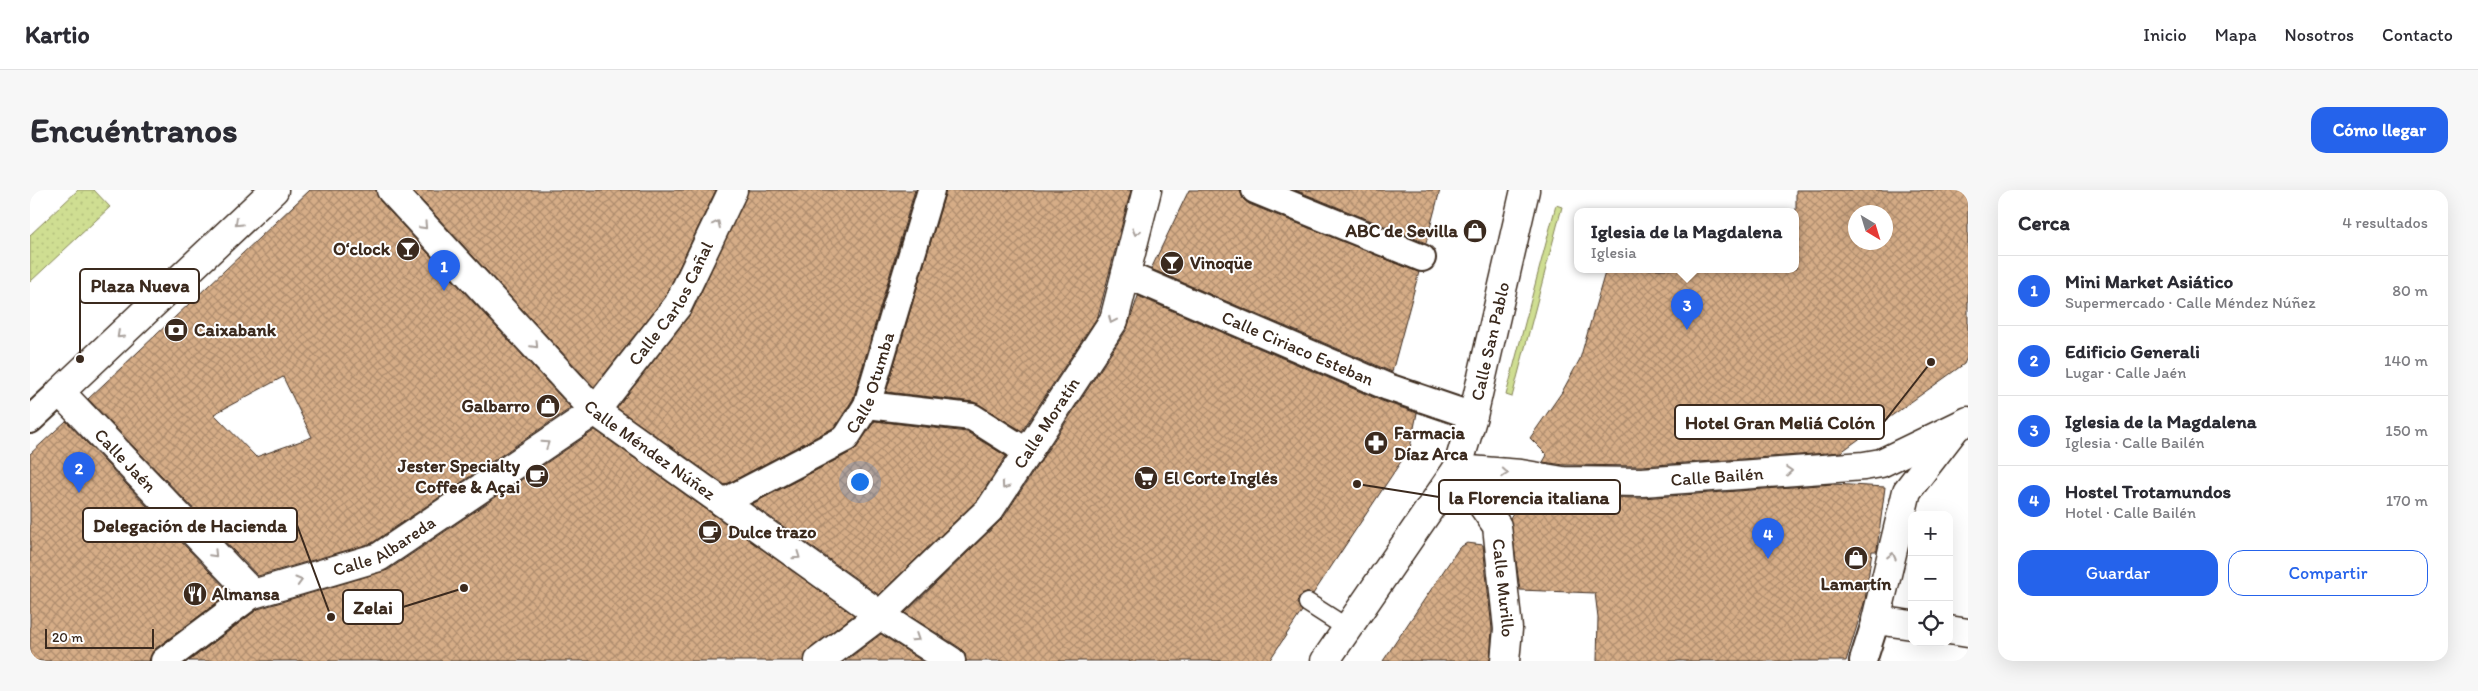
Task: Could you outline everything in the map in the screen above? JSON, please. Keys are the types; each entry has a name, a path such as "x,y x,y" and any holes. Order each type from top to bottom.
{"street":[{"path":"30,420 274,190"},
{"name":"Calle Méndez Núñez","path":"391,190 595,410 880,615 951,661"},
{"name":"Calle Carlos Cañal","path":"595,410 678,305 733,190"},
{"name":"Calle Otumba","path":"722,503 846,438 867,404 931,190"},
{"name":"Calle Moratín","path":"819,661 880,615 990,509 1114,320 1147,190"},
{"path":"1255,190 1422,258"},
{"name":"Calle San Pablo","path":"1328,660 1347,628 1457,469 1473,416 1525,190"},
{"name":"Calle Ciriaco Esteban","path":"1125,274 1388,387 1473,416"},
{"name":"Calle Jaén","path":"60,392 253,594"},
{"path":"867,404 972,417 1029,452"},
{"name":"Calle Albareda","path":"164,661 253,594 379,557 595,410"},
{"path":"1863,661 1876,620 1907,491 1965,419"},
{"name":"Calle Bailén","path":"1457,469 1521,474 1562,481 1642,482 1864,466 1881,462 1965,419"},
{"name":"Calle Murillo","path":"1457,469 1497,526 1508,629 1505,661"},
{"path":"1876,620 1908,624"},
{"path":"1953,631 1968,633"}],"lane":[{"path":"1308,603 1347,628"}],"green space":[{"path":"78,190 94,190 110,207 30,282 30,235"},
{"path":"1556,205 1562,207 1512,397 1506,395"}],"building":[{"path":"310,190 376,190 380,201 571,408 372,543 258,576 88,399","holes":["283,377 312,437 256,457 214,414"]},
{"path":"412,190 716,190 665,297 594,387"},
{"path":"748,190 915,190 853,399 835,427 725,485 617,408 692,312"},
{"path":"946,190 1131,190 1098,316 1022,431 974,402 886,392"},
{"path":"1189,190 1240,190 1243,199 1249,204 1419,272 1392,372 1151,269"},
{"path":"1295,190 1440,190 1426,243"},
{"path":"1796,190 1968,190 1968,355 1964,364 1841,452 1642,466 1564,465 1543,462 1547,455 1530,438 1562,392 1580,359 1605,273 1799,273 1799,208 1796,208"},
{"name":"El Corte Inglés","path":"1138,296 1382,401 1417,413 1410,448 1313,594 1308,592 1299,597 1297,603 1302,611 1269,661 966,661 965,653 960,648 905,613 1003,518 1127,329"},
{"path":"66,421 230,593 155,649 149,661 30,661 30,454"},
{"path":"875,421 967,432 1006,456 978,499 879,595 752,504 853,451"},
{"path":"595,430 854,615 810,649 804,661 189,661 258,609 388,570"},
{"path":"1833,484 1885,487 1877,551 1872,551 1865,600 1846,661 1597,661 1598,617 1595,593 1520,590 1510,518 1526,491 1563,497 1642,498"},
{"path":"1467,543 1483,545 1492,629 1490,661 1383,661 1459,548"},
{"path":"881,634 922,661 845,661"}],"place":[{"name":"ABC de Sevilla","path":"1475,231"},
{"name":"O‘clock","path":"408,249"},
{"name":"Vinoqüe","path":"1172,263"},
{"name":"Mini Market Asiático","path":"444,291"},
{"name":"Caixabank","path":"176,330"},
{"name":"Iglesia de la Magdalena","path":"1687,330"},
{"name":"Plaza Nueva","path":"80,359"},
{"name":"Hotel Gran Meliá Colón","path":"1931,362"},
{"name":"Galbarro","path":"548,406"},
{"name":"Farmacia Díaz Arca","path":"1376,443"},
{"name":"Jester Specialty Coffee & Açai","path":"537,476"},
{"name":"El Corte Inglés","path":"1146,478"},
{"name":"la Florencia italiana","path":"1357,484"},
{"name":"Edificio Generali","path":"79,493"},
{"name":"Dulce trazo","path":"710,532"},
{"name":"Lamartín","path":"1856,558"},
{"name":"Hostel Trotamundos","path":"1768,559"},
{"name":"Zelai","path":"464,588"},
{"name":"Almansa","path":"195,594"},
{"name":"Delegación de Hacienda","path":"331,617"}]}
